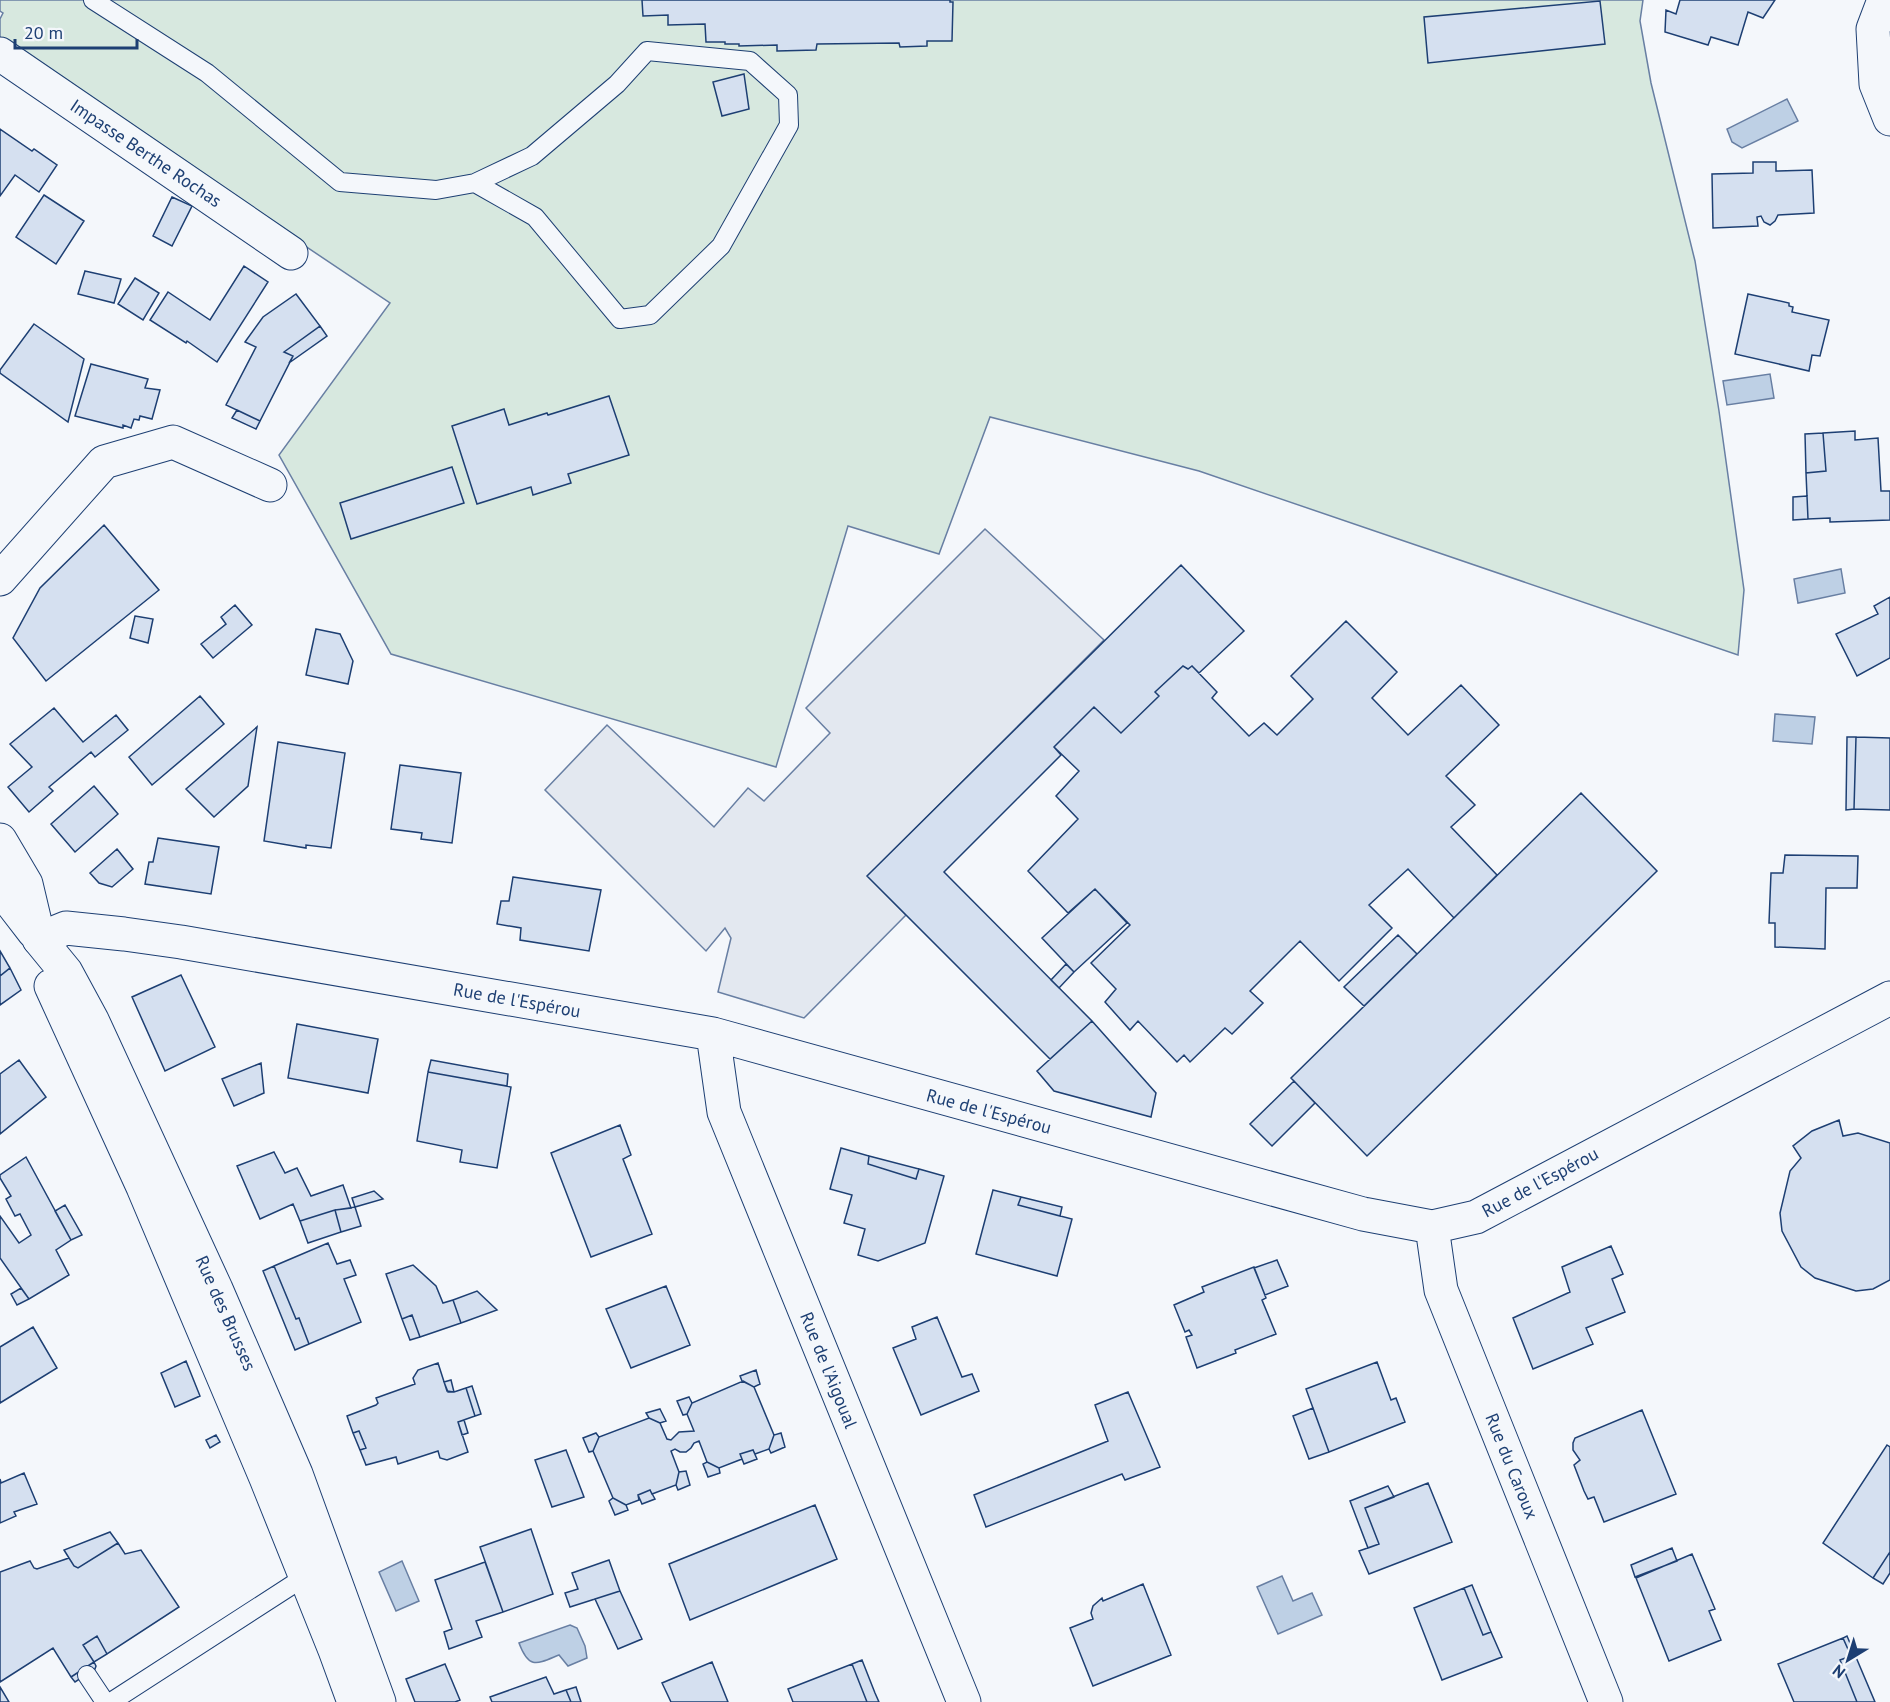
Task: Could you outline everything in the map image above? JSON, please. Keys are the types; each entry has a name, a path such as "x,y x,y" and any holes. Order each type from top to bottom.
{"street":[{"path":"1884,0 1874,29 1876,84 1890,119"},
{"name":"Impasse Berthe Rochas","path":"0,54 291,253"},
{"path":"0,579 104,462 173,442 270,485"},
{"name":"Rue des Brusses","path":"0,840 26,884 49,982 143,1187 257,1456 354,1702"},
{"name":"Rue des Brusses","path":"0,888 66,972 92,1020 216,1289 296,1474 380,1702"},
{"name":"Rue de l'Espérou","path":"39,939 66,928 124,934 713,1034 1363,1214 1432,1227 1476,1216 1890,998"},
{"name":"Rue de l'Aigoual","path":"713,1034 724,1112 964,1702"},
{"name":"Rue du Caroux","path":"1432,1227 1441,1290 1606,1702"}],"lane":[{"path":"93,0 207,73 340,182 436,190 475,183 532,156 617,84 647,51 750,61 788,95 789,125 721,246 650,315 620,319 535,217 475,183"},
{"path":"111,1702 306,1576"},
{"path":"87,1675 105,1702"}],"shaded area":[{"path":"0,0 1643,0 1640,21 1651,83 1695,261 1719,411 1744,590 1738,655 1199,471 990,417 939,554 848,526 776,767 391,654 279,455 390,303 0,41 0,19 3,13 0,11"},
{"path":"985,529 1104,640 868,876 906,915 804,1018 718,992 731,938 725,928 706,951 545,790 607,725 714,827 748,788 764,801 830,733 806,708"}],"water":[{"path":"1787,99 1798,121 1742,148 1732,142 1727,129"},
{"path":"1770,374 1774,398 1727,405 1723,381"},
{"path":"1841,569 1845,593 1798,603 1794,579"},
{"path":"1775,714 1815,717 1812,744 1773,741"},
{"path":"402,1561 419,1601 396,1611 379,1572"},
{"path":"1282,1576 1293,1601 1312,1593 1322,1615 1278,1634 1257,1587"},
{"path":"570,1625 577,1628 585,1646 587,1658 568,1666 559,1655 539,1662 526,1658 519,1643"}],"building":[{"path":"642,0 950,0 953,2 952,41 927,41 927,46 900,47 899,43 817,44 816,50 777,51 777,45 739,46 739,44 725,44 725,42 706,42 705,24 668,25 668,15 643,16"},
{"path":"1680,0 1775,0 1763,18 1748,12 1738,45 1711,37 1708,45 1665,32 1666,10 1676,14"},
{"path":"1600,1 1605,44 1428,63 1424,17"},
{"path":"744,74 749,109 722,116 713,82"},
{"path":"0,129 57,165 39,192 15,175 0,196"},
{"path":"1753,162 1776,162 1776,171 1812,170 1814,213 1778,215 1770,225 1764,222 1761,216 1757,217 1758,226 1713,228 1712,174 1753,173"},
{"path":"44,195 84,221 56,264 16,237"},
{"path":"172,197 192,206 172,246 153,236"},
{"path":"244,266 268,282 217,362 187,341 186,343 150,320 168,292 210,320"},
{"path":"85,271 121,279 114,303 78,294"},
{"path":"135,278 159,293 143,320 118,304"},
{"path":"296,294 320,326 284,352 293,356 260,421 226,405 256,347 245,342 263,317"},
{"path":"1748,294 1789,303 1789,306 1793,307 1792,312 1829,320 1820,356 1812,355 1809,371 1735,354"},
{"path":"34,324 84,359 68,422 0,373"},
{"path":"320,326 327,336 289,363 293,356 284,352"},
{"path":"91,364 148,379 145,388 160,390 152,419 140,416 139,420 134,419 131,428 123,425 123,428 75,416"},
{"path":"609,396 629,455 568,474 571,483 533,495 531,487 477,504 452,426 504,409 509,425"},
{"path":"237,410 260,421 256,429 232,418"},
{"path":"1855,431 1855,440 1878,438 1881,491 1890,491 1890,520 1830,522 1830,518 1808,519 1806,473 1826,471 1823,433"},
{"path":"1823,433 1826,471 1806,473 1805,434"},
{"path":"452,467 464,503 351,539 340,503"},
{"path":"1807,496 1808,519 1793,520 1793,497"},
{"path":"104,525 159,590 46,681 13,638 40,588"},
{"path":"1181,565 1244,631 1199,673 1192,666 1188,669 1183,666 1155,692 1159,696 1121,733 1094,707 1054,747 1061,755 944,872 1092,1021 1050,1059 867,876"},
{"path":"1890,597 1890,658 1857,676 1836,634 1878,614 1874,606"},
{"path":"235,605 252,625 213,658 201,644 226,624 221,617"},
{"path":"135,616 153,619 148,643 130,638"},
{"path":"1346,621 1397,672 1372,698 1408,735 1461,685 1499,725 1446,776 1475,805 1451,827 1497,875 1454,918 1408,869 1369,905 1392,928 1339,981 1300,941 1250,991 1263,1003 1232,1034 1225,1028 1190,1062 1184,1055 1177,1062 1138,1021 1130,1030 1105,1002 1116,989 1091,963 1130,925 1095,889 1068,913 1028,871 1078,819 1056,796 1079,771 1054,747 1094,707 1121,733 1159,696 1155,692 1183,666 1188,669 1192,666 1217,692 1212,698 1249,736 1264,723 1277,735 1313,699 1291,676"},
{"path":"316,629 340,634 353,661 348,684 306,675"},
{"path":"200,696 224,724 152,785 129,757"},
{"path":"54,708 83,742 116,715 128,730 95,757 91,752 49,787 53,791 29,812 8,787 32,767 10,744"},
{"path":"257,727 248,786 214,817 186,789"},
{"path":"1847,737 1856,737 1854,809 1846,810"},
{"path":"1856,737 1890,738 1890,810 1854,809"},
{"path":"278,742 345,753 331,848 306,845 306,848 264,841"},
{"path":"400,765 461,773 452,843 421,839 422,833 391,829"},
{"path":"94,786 118,814 75,852 51,824"},
{"path":"1581,793 1657,871 1367,1156 1291,1078"},
{"path":"158,838 219,847 211,894 145,884 149,862 153,862"},
{"path":"117,849 133,869 112,887 99,883 90,873"},
{"path":"1785,855 1858,856 1857,888 1826,888 1825,949 1775,947 1775,923 1769,923 1771,873 1783,873"},
{"path":"513,877 601,890 589,951 520,940 521,928 497,924 501,901 509,901"},
{"path":"1095,889 1127,923 1074,972 1042,938"},
{"path":"1398,935 1417,954 1364,1006 1344,987"},
{"path":"0,951 10,968 0,976"},
{"path":"1066,964 1074,972 1059,988 1051,980"},
{"path":"10,968 21,990 0,1005 0,976"},
{"path":"181,975 215,1047 165,1071 132,997"},
{"path":"1092,1021 1156,1093 1151,1117 1054,1091 1037,1071"},
{"path":"297,1024 378,1039 368,1093 288,1078"},
{"path":"19,1060 46,1097 0,1134 0,1074"},
{"path":"431,1060 508,1074 507,1086 428,1072"},
{"path":"261,1063 264,1093 234,1106 222,1079"},
{"path":"428,1072 511,1087 497,1168 460,1162 462,1150 417,1141"},
{"path":"1294,1081 1315,1103 1272,1146 1250,1124"},
{"path":"1839,1120 1843,1136 1858,1133 1890,1143 1890,1280 1873,1289 1856,1291 1815,1278 1801,1267 1782,1231 1780,1213 1790,1171 1801,1158 1793,1146 1812,1131"},
{"path":"620,1125 631,1155 623,1159 652,1234 591,1257 551,1153"},
{"path":"841,1148 869,1156 868,1164 916,1179 919,1169 944,1176 925,1243 878,1261 858,1255 865,1229 844,1223 852,1195 830,1189"},
{"path":"274,1152 285,1173 297,1168 311,1196 343,1185 351,1208 335,1210 300,1221 293,1204 260,1219 237,1166"},
{"path":"869,1156 919,1169 916,1179 868,1164"},
{"path":"26,1157 71,1240 56,1250 69,1275 29,1299 0,1258 0,1216 19,1243 31,1235 20,1214 15,1216 6,1199 11,1196 0,1178 0,1175"},
{"path":"993,1190 1021,1197 1018,1205 1072,1219 1057,1276 976,1254"},
{"path":"374,1191 383,1199 355,1207 352,1198"},
{"path":"1021,1197 1062,1207 1060,1216 1018,1205"},
{"path":"65,1205 82,1235 71,1240 55,1211"},
{"path":"355,1207 361,1226 341,1232 335,1210"},
{"path":"335,1210 341,1232 308,1243 300,1221"},
{"path":"328,1243 337,1264 350,1260 356,1275 344,1279 361,1322 309,1344 274,1266"},
{"path":"1611,1246 1623,1274 1612,1279 1625,1312 1586,1328 1593,1344 1533,1369 1513,1318 1570,1292 1562,1267"},
{"path":"1277,1260 1288,1286 1265,1295 1254,1268"},
{"path":"413,1265 436,1286 443,1303 453,1300 461,1323 420,1337 412,1315 402,1319 386,1274"},
{"path":"274,1266 309,1344 295,1350 263,1271"},
{"path":"1254,1267 1266,1298 1262,1300 1276,1334 1197,1368 1186,1337 1192,1335 1189,1330 1185,1332 1174,1305 1204,1292 1202,1287"},
{"path":"666,1286 690,1345 631,1368 606,1309"},
{"path":"21,1288 29,1299 17,1305 11,1294"},
{"path":"477,1291 497,1310 461,1323 453,1300"},
{"path":"412,1315 420,1337 410,1340 402,1319"},
{"path":"937,1317 962,1377 972,1374 979,1391 921,1415 893,1348 916,1339 912,1327"},
{"path":"33,1327 57,1368 0,1403 0,1347"},
{"path":"186,1361 200,1396 175,1407 161,1373"},
{"path":"1377,1362 1391,1400 1396,1398 1405,1422 1329,1452 1306,1389"},
{"path":"438,1363 447,1391 454,1392 466,1388 475,1416 458,1422 468,1452 447,1460 440,1458 438,1451 398,1464 396,1457 366,1465 360,1450 366,1448 359,1431 353,1433 347,1416 376,1405 378,1403 376,1398 415,1384 413,1378 418,1370"},
{"path":"756,1370 760,1384 754,1387 742,1381 740,1376"},
{"path":"451,1380 454,1392 448,1392 444,1382"},
{"path":"743,1381 754,1387 774,1435 769,1449 755,1454 753,1450 740,1454 742,1459 719,1468 707,1462 699,1441 686,1452 675,1449 671,1451 679,1472 676,1485 652,1494 650,1490 638,1495 639,1500 626,1505 613,1498 593,1451 599,1437 649,1418 660,1423 667,1439 671,1440 679,1432 694,1431 687,1414 692,1403"},
{"path":"472,1386 481,1414 475,1416 466,1388"},
{"path":"1128,1392 1160,1467 1125,1480 1122,1474 986,1527 974,1495 1108,1441 1095,1405"},
{"path":"689,1397 692,1403 687,1414 683,1415 677,1401"},
{"path":"1313,1408 1329,1452 1309,1459 1293,1416"},
{"path":"660,1409 666,1421 660,1423 649,1418 646,1413"},
{"path":"1642,1410 1676,1494 1604,1522 1594,1497 1588,1499 1584,1491 1574,1465 1580,1460 1573,1450 1573,1443 1575,1438"},
{"path":"464,1420 468,1433 462,1435 458,1422"},
{"path":"359,1431 366,1448 360,1450 353,1433"},
{"path":"596,1433 599,1437 593,1451 589,1452 583,1438"},
{"path":"781,1433 785,1447 771,1453 769,1449 774,1435"},
{"path":"216,1435 220,1442 210,1448 206,1440"},
{"path":"1887,1445 1890,1447 1890,1552 1873,1578 1823,1543"},
{"path":"566,1450 584,1497 552,1507 535,1460"},
{"path":"753,1450 757,1459 744,1464 740,1454"},
{"path":"707,1462 719,1468 720,1473 708,1477 703,1464"},
{"path":"686,1471 690,1485 678,1490 676,1485 679,1472"},
{"path":"24,1473 37,1504 14,1512 16,1516 0,1523 0,1479 1,1483"},
{"path":"1428,1483 1452,1542 1369,1574 1359,1551 1379,1544 1365,1508"},
{"path":"1388,1486 1394,1497 1365,1508 1379,1544 1368,1548 1350,1501"},
{"path":"650,1490 655,1499 642,1504 638,1495"},
{"path":"613,1498 626,1505 628,1510 615,1515 609,1501"},
{"path":"815,1505 837,1559 690,1620 669,1564"},
{"path":"531,1529 553,1594 503,1612 480,1547"},
{"path":"110,1532 118,1543 78,1568 74,1566 64,1550"},
{"path":"118,1543 125,1554 141,1550 179,1607 107,1654 97,1636 83,1645 94,1662 71,1677 53,1648 0,1682 0,1572 30,1561 37,1569 69,1558 78,1568"},
{"path":"1672,1548 1677,1561 1635,1577 1631,1565"},
{"path":"1890,1552 1890,1573 1883,1584 1873,1578"},
{"path":"1692,1554 1715,1609 1709,1611 1721,1640 1669,1661 1636,1578"},
{"path":"609,1560 620,1591 570,1607 565,1593 578,1589 572,1573"},
{"path":"485,1562 503,1612 476,1621 482,1637 449,1649 444,1632 452,1629 435,1580"},
{"path":"1143,1584 1171,1655 1093,1686 1070,1628 1093,1619 1091,1613 1093,1606 1102,1598 1103,1601"},
{"path":"1472,1585 1491,1632 1483,1635 1464,1588"},
{"path":"1464,1588 1483,1635 1491,1632 1502,1657 1442,1680 1414,1608"},
{"path":"620,1591 642,1639 618,1649 595,1599"},
{"path":"97,1636 107,1654 94,1662 83,1645"},
{"path":"1847,1636 1875,1702 1857,1702 1840,1660 1851,1656 1843,1638"},
{"path":"1843,1638 1851,1656 1840,1660 1857,1702 1794,1702 1778,1664"},
{"path":"862,1660 879,1702 867,1702 852,1664"},
{"path":"94,1662 95,1669 75,1682 71,1677"},
{"path":"712,1662 728,1702 671,1702 662,1683"},
{"path":"445,1664 460,1700 415,1702 406,1679"},
{"path":"852,1664 867,1702 793,1702 788,1689"},
{"path":"546,1677 554,1694 566,1690 571,1702 492,1702 490,1697"},
{"path":"0,1687 9,1702 0,1702"},
{"path":"576,1687 581,1702 571,1702 566,1690"}]}
